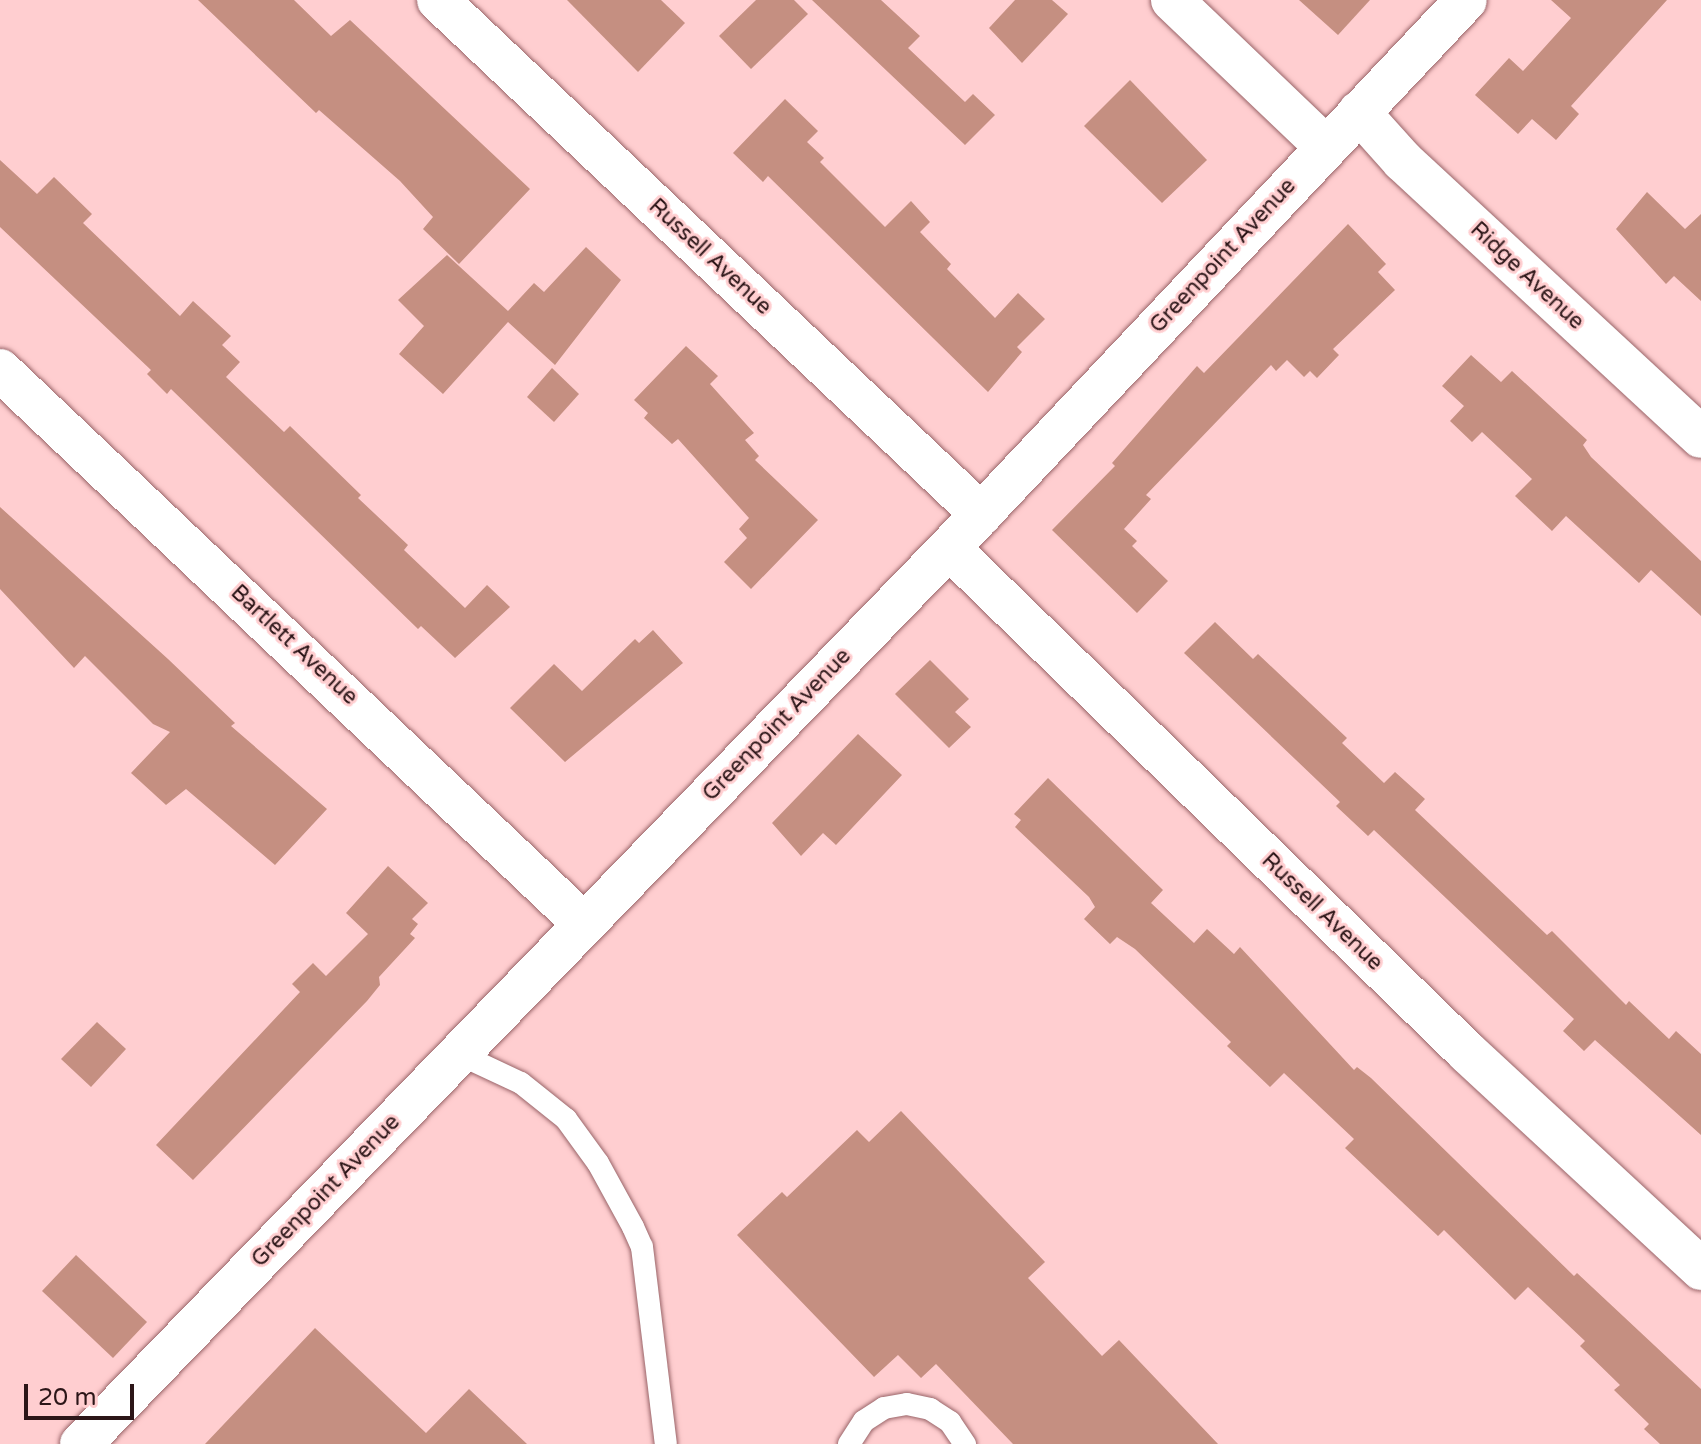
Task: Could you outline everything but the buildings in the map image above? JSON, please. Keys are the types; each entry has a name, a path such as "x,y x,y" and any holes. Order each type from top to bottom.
{"street":[{"name":"Russell Avenue","path":"438,0 981,514"},
{"path":"1172,0 1326,147"},
{"name":"Greenpoint Avenue","path":"81,1444 949,548 1466,0"},
{"name":"Ridge Avenue","path":"1359,112 1403,161 1701,437"},
{"name":"Bartlett Avenue","path":"0,370 533,869 584,924"},
{"name":"Russell Avenue","path":"949,548 1468,1053 1701,1269"}],"lane":[{"path":"459,1054 542,1096 598,1163 642,1247 655,1376 666,1444"},
{"path":"849,1444 864,1421 884,1408 907,1404 930,1409 950,1422 965,1444"}]}
